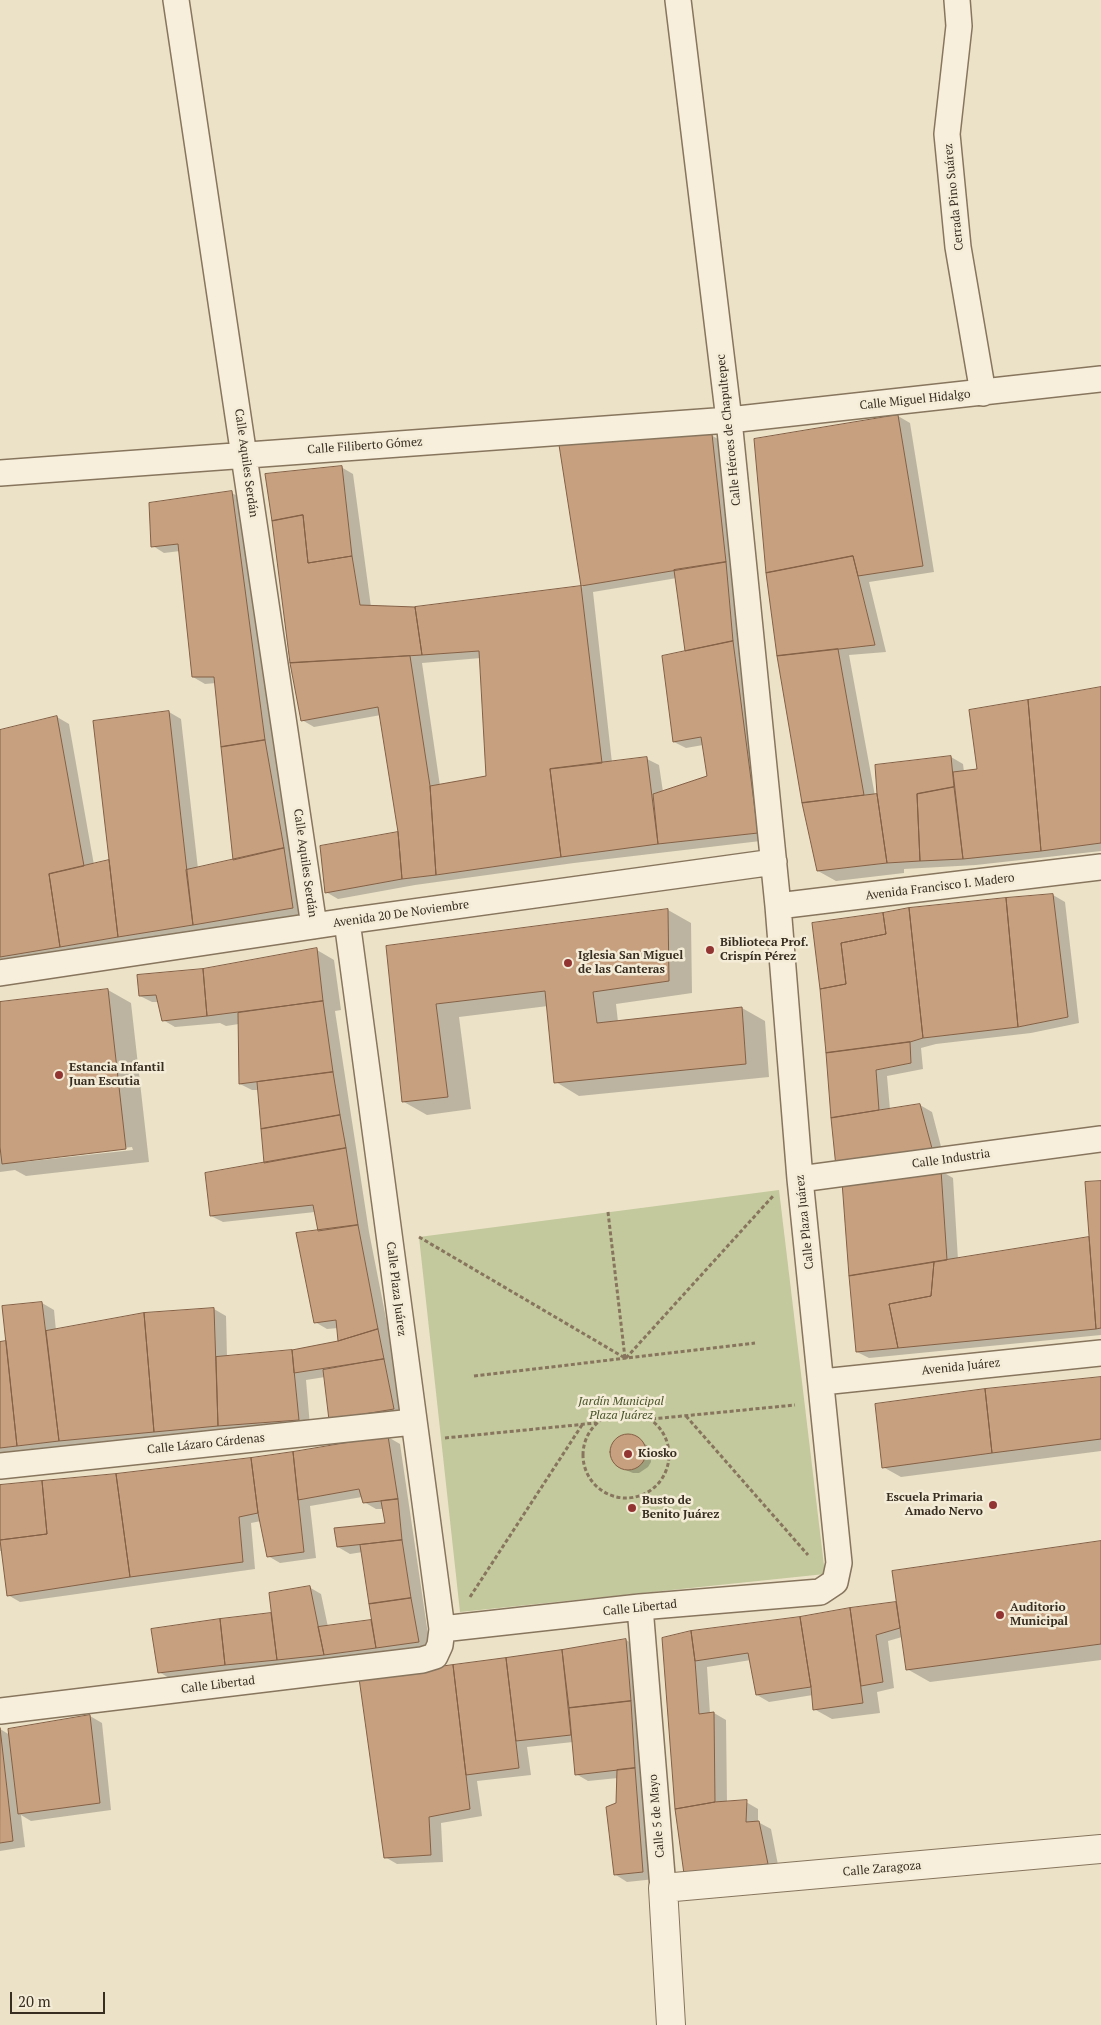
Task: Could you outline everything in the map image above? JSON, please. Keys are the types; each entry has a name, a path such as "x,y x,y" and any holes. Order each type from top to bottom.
{"street":[{"name":"Calle Aquiles Serdán","path":"176,0 314,926"},
{"name":"Calle Héroes de Chapultepec","path":"678,0 729,420 774,862"},
{"name":"Cerrada Pino Suárez","path":"957,0 959,26 947,134 958,247 983,393"},
{"name":"Calle Miguel Hidalgo","path":"729,420 1101,379"},
{"name":"Calle Filiberto Gómez","path":"0,473 729,420"},
{"name":"Calle Plaza Juárez","path":"774,862 778,906 789,1184 822,1382 840,1563 835,1582"},
{"name":"Avenida 20 De Noviembre","path":"0,973 347,921 774,862"},
{"name":"Avenida Francisco I. Madero","path":"778,906 1101,867"},
{"name":"Calle Plaza Juárez","path":"347,921 442,1629 440,1645 435,1656"},
{"name":"Calle Industria","path":"789,1184 1101,1139"},
{"name":"Avenida Juárez","path":"822,1382 1101,1353"},
{"name":"Calle Lázaro Cárdenas","path":"0,1466 413,1422"},
{"name":"Calle Libertad","path":"442,1629 640,1607 820,1592 835,1582"},
{"name":"Calle 5 de Mayo","path":"640,1607 663,1888 671,2025"},
{"name":"Calle Libertad","path":"0,1711 422,1660 435,1656"},
{"name":"Calle Zaragoza","path":"663,1888 1101,1850"}],"path":[{"path":"625,1358 789,1184"},
{"path":"608,1212 625,1358"},
{"path":"419,1237 625,1358"},
{"path":"474,1376 755,1343"},
{"path":"651,1419 804,1404"},
{"path":"623,1412 637,1413 651,1419 661,1429 668,1442 670,1456 668,1470 661,1482 651,1491 638,1497 625,1499 611,1496 598,1488 589,1477 584,1464 583,1449 588,1435 597,1424 609,1415 623,1412"},
{"path":"686,1416 813,1560"},
{"path":"441,1438 597,1424"},
{"path":"465,1604 582,1425"}],"green space":[{"name":"Jardín Municipal Plaza Juárez","path":"779,1190 825,1574 460,1612 419,1237"}],"building":[{"path":"898,415 923,566 858,576 853,556 766,573 754,439"},
{"path":"712,434 726,562 581,586 559,445"},
{"path":"342,466 352,556 308,563 303,515 272,521 265,474"},
{"path":"232,491 265,740 221,747 214,677 192,677 178,544 151,547 149,503"},
{"path":"303,515 308,563 352,556 360,605 415,607 422,655 290,663 272,521"},
{"path":"853,556 875,645 777,656 766,573"},
{"path":"726,562 733,641 685,651 674,570"},
{"path":"581,586 602,763 550,769 561,857 436,875 430,786 486,776 479,651 422,655 415,607"},
{"path":"733,641 758,833 658,844 653,794 707,776 701,737 673,742 662,656"},
{"path":"838,649 864,795 802,803 777,656"},
{"path":"410,656 430,786 436,875 402,879 398,832 378,707 301,721 290,663"},
{"path":"1101,687 1101,843 1041,851 1028,700"},
{"path":"1028,700 1041,851 963,859 953,772 977,769 969,710"},
{"path":"169,711 193,925 118,937 93,721"},
{"path":"57,716 84,866 49,874 60,947 0,957 0,730"},
{"path":"265,740 284,848 233,860 221,747"},
{"path":"951,756 954,787 917,794 920,861 887,863 877,794 875,765"},
{"path":"647,757 658,844 561,857 550,769"},
{"path":"954,787 963,859 920,861 917,794"},
{"path":"877,794 887,863 817,871 802,803"},
{"path":"398,832 402,879 325,893 320,846"},
{"path":"284,848 293,908 193,925 186,870"},
{"path":"109,860 118,937 60,947 49,874"},
{"path":"1053,894 1068,1017 1018,1027 1006,898"},
{"path":"1006,898 1018,1027 923,1038 909,908"},
{"path":"909,908 923,1038 910,1042 826,1053 820,989 846,984 841,943 886,934 883,913"},
{"name":"Iglesia San Miguel de las Canteras","path":"668,909 669,981 593,992 597,1023 742,1007 746,1064 554,1083 545,991 436,1004 448,1097 402,1102 386,946"},
{"path":"883,913 886,934 841,943 846,984 820,989 812,923"},
{"path":"317,948 323,1001 207,1016 203,969"},
{"path":"203,969 207,1016 162,1021 156,995 139,996 137,975"},
{"name":"Estancia Infantil Juan Escutia","path":"108,989 126,1149 2,1164 0,1147 0,1002"},
{"path":"323,1001 333,1072 239,1084 238,1013"},
{"path":"910,1042 911,1063 876,1070 879,1110 831,1118 826,1053"},
{"path":"333,1072 340,1115 261,1129 257,1082"},
{"path":"920,1104 933,1152 836,1167 831,1118"},
{"path":"340,1115 346,1148 264,1163 261,1129"},
{"path":"346,1148 358,1225 318,1231 313,1205 210,1216 205,1173"},
{"path":"941,1170 947,1260 849,1276 842,1182"},
{"path":"1101,1181 1101,1328 1096,1329 1085,1182"},
{"path":"358,1225 378,1329 338,1341 336,1320 314,1323 296,1233"},
{"path":"1089,1237 1096,1329 898,1348 889,1304 931,1296 934,1262"},
{"path":"934,1262 931,1296 889,1304 898,1348 856,1352 849,1276"},
{"path":"42,1302 59,1441 17,1446 2,1306"},
{"path":"214,1308 218,1426 154,1432 144,1313"},
{"path":"144,1313 154,1432 59,1441 46,1331"},
{"path":"378,1329 384,1359 294,1373 292,1350 338,1341"},
{"path":"6,1341 17,1446 0,1448 0,1342"},
{"path":"292,1350 299,1420 218,1426 216,1357"},
{"path":"384,1359 394,1409 329,1420 323,1370"},
{"path":"1101,1377 1101,1439 992,1453 985,1389"},
{"path":"985,1389 992,1453 882,1468 875,1404"},
{"name":"Kiosko","path":"628,1434 635,1435 641,1439 645,1445 645,1459 641,1465 635,1469 628,1470 621,1469 615,1465 611,1459 610,1452 611,1445 615,1439 621,1435"},
{"path":"388,1436 398,1499 363,1503 359,1489 298,1500 293,1452"},
{"path":"293,1452 304,1552 267,1557 258,1513 251,1458"},
{"path":"251,1458 258,1513 239,1517 243,1562 130,1577 116,1474"},
{"path":"116,1474 130,1577 7,1596 0,1540 47,1534 42,1481"},
{"path":"42,1481 47,1534 0,1540 0,1485"},
{"path":"398,1499 402,1540 337,1547 334,1528 385,1523 381,1501"},
{"path":"402,1540 411,1598 369,1604 360,1545"},
{"name":"Auditorio Municipal","path":"1101,1541 1101,1644 906,1670 892,1571"},
{"path":"310,1586 324,1655 277,1660 269,1593"},
{"path":"411,1598 419,1642 376,1648 369,1604"},
{"path":"896,1602 900,1628 876,1635 883,1682 861,1686 850,1608"},
{"path":"850,1608 863,1703 813,1710 800,1617"},
{"path":"271,1613 277,1660 225,1665 220,1619"},
{"path":"800,1617 811,1687 756,1695 748,1653 695,1661 691,1631"},
{"path":"220,1619 225,1665 158,1673 151,1629"},
{"path":"371,1620 376,1648 324,1655 318,1627"},
{"path":"691,1631 699,1714 714,1712 715,1802 675,1809 662,1638"},
{"path":"626,1639 631,1701 569,1708 562,1650"},
{"path":"562,1650 571,1735 516,1741 506,1658"},
{"path":"506,1658 519,1768 466,1775 453,1665"},
{"path":"453,1665 470,1809 429,1817 431,1855 384,1858 359,1678"},
{"path":"631,1701 635,1768 575,1775 569,1708"},
{"path":"90,1715 100,1803 18,1814 8,1729"},
{"path":"0,1728 13,1841 0,1843"},
{"path":"635,1768 643,1872 614,1875 606,1807 616,1803 617,1770"},
{"path":"747,1800 746,1822 759,1821 768,1864 684,1874 675,1809 715,1802"}],"place":[{"name":"Biblioteca Prof. Crispín Pérez","path":"710,950"},
{"name":"Iglesia San Miguel de las Canteras","path":"568,963"},
{"name":"Estancia Infantil Juan Escutia","path":"59,1075"},
{"name":"Kiosko","path":"628,1454"},
{"name":"Escuela Primaria Amado Nervo","path":"993,1505"},
{"name":"Busto de Benito Juárez","path":"632,1508"},
{"name":"Auditorio Municipal","path":"1000,1615"}]}
